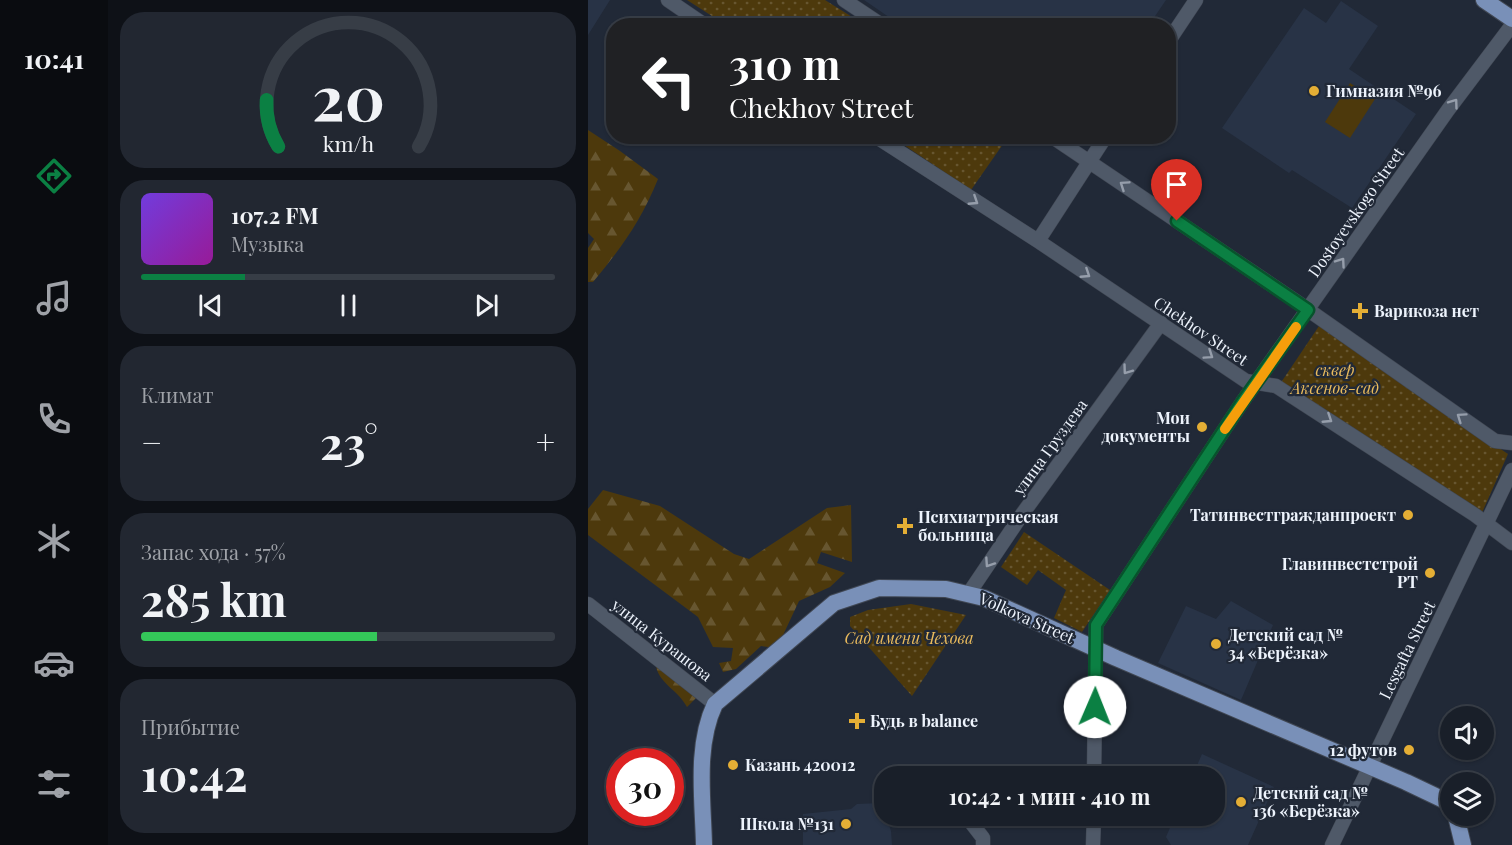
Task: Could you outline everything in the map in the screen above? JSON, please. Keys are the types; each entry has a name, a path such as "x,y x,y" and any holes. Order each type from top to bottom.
{"main road":[{"path":"1484,0 1512,19"},
{"name":"Volkova Street","path":"715,704 834,603 879,588 946,589 969,593 1370,766 1440,799"},
{"path":"704,845 704,740 708,719 715,704"},
{"path":"1458,826 1463,845"}],"street":[{"path":"668,0 694,18"},
{"path":"844,0 871,18"},
{"path":"1176,30 1197,0"},
{"name":"Dostoyevskogo Street","path":"1094,766 1096,625 1258,382 1512,24"},
{"name":"Chekhov Street","path":"887,144 1038,241 1246,381 1276,386 1487,524 1512,543"},
{"path":"1063,144 1308,310 1495,441 1512,443"},
{"path":"1038,241 1101,144"},
{"name":"улица Груздева","path":"969,593 1023,513 1161,323"},
{"name":"Lesgafta Street","path":"1332,845 1512,470"},
{"name":"улица Курашова","path":"588,604 715,704"},
{"path":"974,826 983,838 984,845"},
{"path":"1093,845 1094,826"}],"shaded area":[{"path":"588,0 610,0 588,35"},
{"path":"864,0 1166,0 1154,18 890,18"},
{"name":"Гимназия №96","path":"1341,1 1378,26 1349,69 1416,114 1352,208 1292,170 1289,173 1222,128 1304,8 1326,23"},
{"name":"Детский сад № 34 «Берёзка»","path":"1231,601 1273,625 1241,700 1158,663 1186,606 1216,619"},
{"name":"Детский сад № 136 «Берёзка»","path":"1202,754 1274,787 1248,845 1171,845 1166,837 1171,826 1225,826 1225,766 1197,766"},
{"name":"Школа №131","path":"874,803 874,826 889,826 892,845 803,845 803,814 851,809 857,804"}],"green space":[{"path":"687,0 825,0 854,18 715,18"},
{"path":"1350,83 1375,99 1350,138 1325,122"},
{"path":"588,130 658,179 645,208 630,233 593,282 588,282 588,248 594,239 588,233"},
{"path":"902,144 1003,144 971,190"},
{"name":"сквер Аксенов-сад","path":"1319,326 1508,454 1481,515 1280,384"},
{"path":"603,490 660,506 734,554 749,559 827,508 851,505 852,562 821,552 817,563 845,573 830,587 799,601 777,648 761,646 736,669 723,672 719,663 731,661 733,648 713,647 698,617 588,535 588,509"},
{"path":"1024,532 1110,590 1082,632 1054,618 1066,590 1038,570 1027,585 1001,567"},
{"name":"Сад имени Чехова","path":"911,604 966,615 912,696 850,626 850,617 868,610"},
{"path":"664,660 697,697 687,707 658,673 656,667"}],"slow traffic":[{"path":"1225,429 1296,327"}],"place":[{"name":"Гимназия №96","path":"1314,91"},
{"name":"Варикоза нет","path":"1360,311"},
{"name":"Мои документы","path":"1202,427"},
{"name":"Татинвестгражданпроект","path":"1408,515"},
{"name":"Психиатрическая больница","path":"905,526"},
{"name":"Главинвестстрой РТ","path":"1430,573"},
{"name":"Детский сад № 34 «Берёзка»","path":"1216,644"},
{"name":"Будь в balance","path":"857,721"},
{"name":"12 футов","path":"1409,750"},
{"name":"Казань 420012","path":"733,765"},
{"name":"Детский сад № 136 «Берёзка»","path":"1241,802"},
{"name":"Школа №131","path":"846,824"}],"route":[{"path":"1095,707 1096,625 1243,401 1308,310 1177,221"}]}
